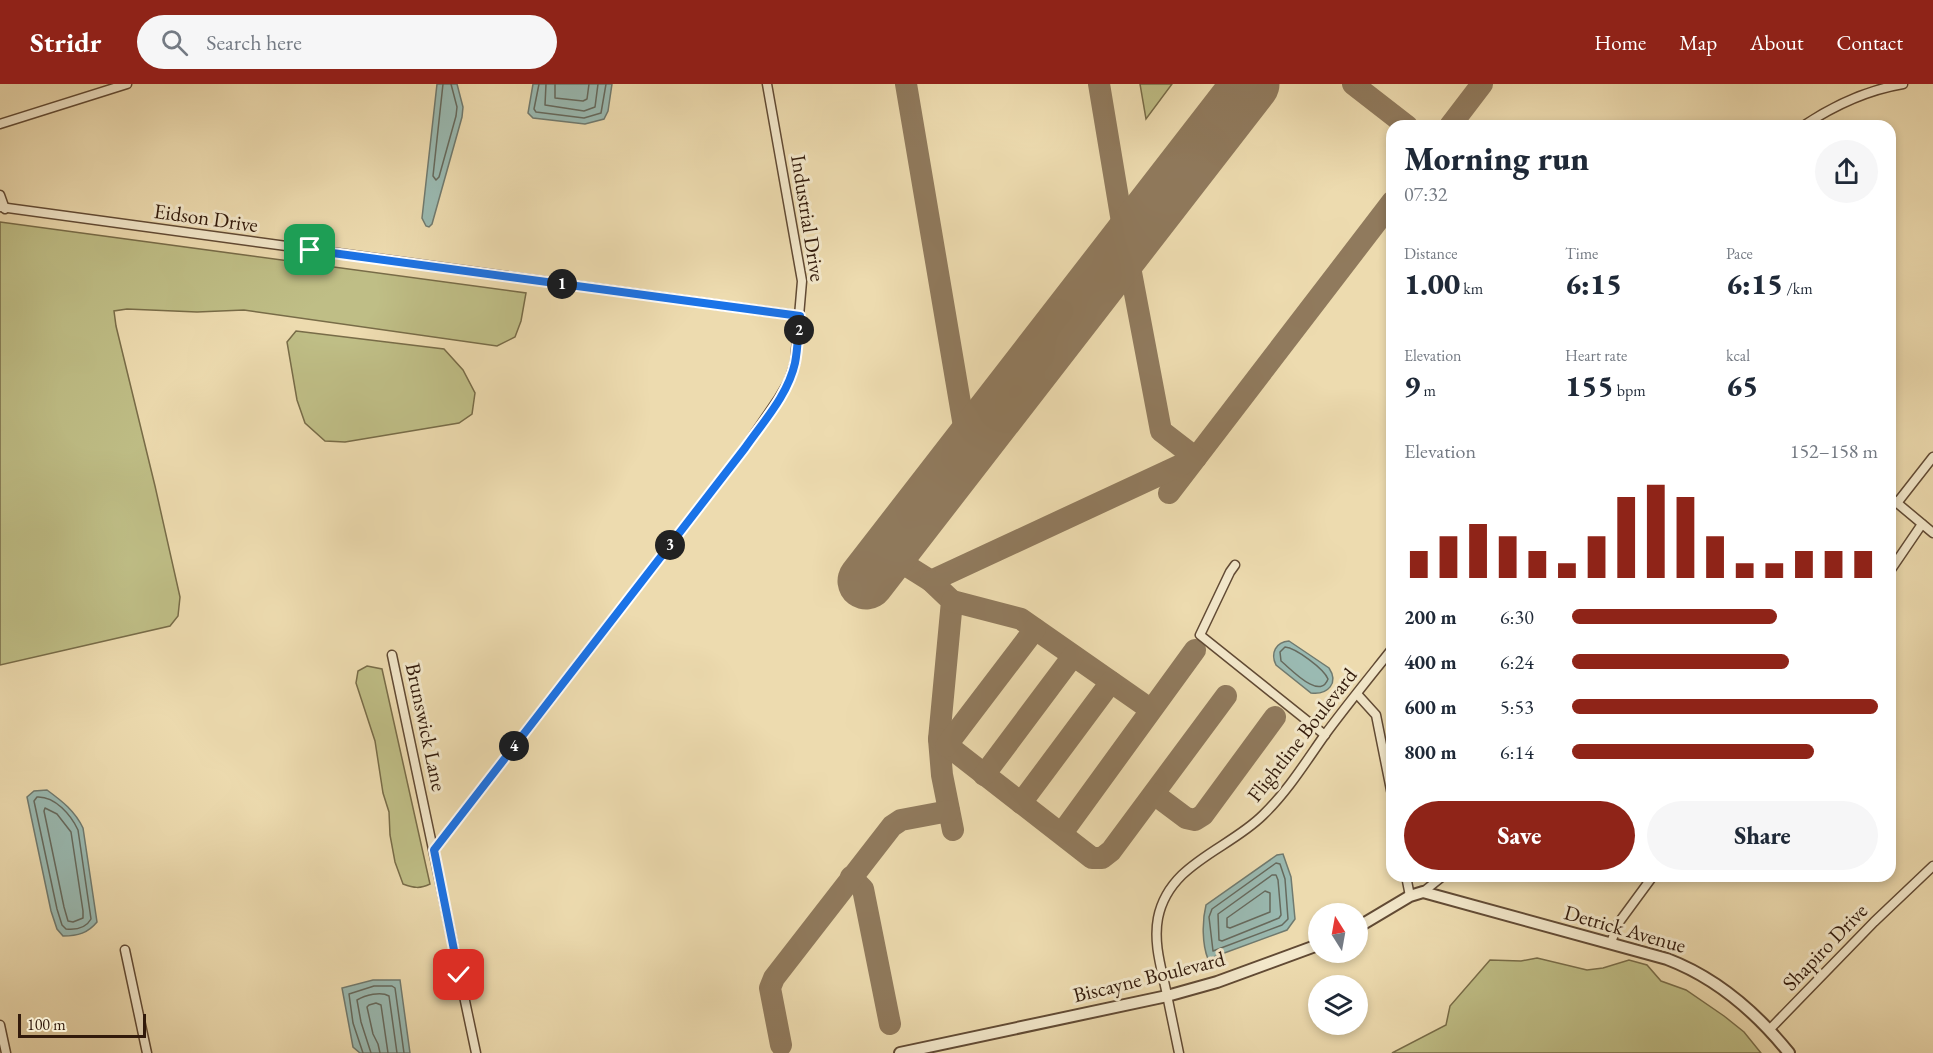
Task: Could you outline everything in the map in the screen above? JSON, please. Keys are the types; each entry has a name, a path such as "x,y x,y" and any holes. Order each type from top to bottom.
{"street":[{"path":"0,124 126,84"},
{"name":"Industrial Drive","path":"434,850 745,448 789,381 795,363 802,281 766,84"},
{"path":"1812,120 1855,98 1881,88 1903,84"},
{"path":"0,195 3,208"},
{"name":"Eidson Drive","path":"3,208 800,316"},
{"path":"1896,498 1933,457"},
{"path":"1896,502 1933,533"},
{"path":"1896,562 1922,524"},
{"path":"1235,565 1200,636 1325,735"},
{"name":"Brunswick Lane","path":"392,655 476,1053"},
{"name":"Flightline Boulevard","path":"1179,1053 1156,939 1158,918 1164,898 1190,867 1242,833 1263,815 1296,777 1325,735 1386,657"},
{"path":"1357,693 1376,715 1386,765"},
{"name":"Shapiro Drive","path":"1770,1029 1874,922 1933,866"},
{"path":"1408,882 1410,896"},
{"path":"1368,921 1410,896 1423,892 1436,882"},
{"path":"1611,943 1617,925 1649,882"},
{"name":"Detrick Avenue","path":"1423,892 1611,943 1692,968 1732,995 1770,1029 1789,1053"},
{"name":"Biscayne Boulevard","path":"900,1053 1167,996 1217,982 1308,949"},
{"path":"125,950 147,1053"},
{"path":"0,1025 6,1053"}],"shaded area":[{"path":"1140,84 1172,84 1146,119"},
{"path":"0,222 526,293 521,321 515,337 497,346 244,310 197,312 127,309 114,311 180,597 178,616 170,626 0,665"},
{"path":"296,331 444,349 463,370 475,393 472,414 459,423 345,442 325,441 305,423 297,400 287,342"},
{"path":"367,666 382,669 430,884 423,887 403,884 395,862 389,812 383,793 375,741 356,683 358,671"},
{"path":"1537,958 1587,970 1629,960 1647,965 1661,981 1686,990 1724,1016 1744,1032 1761,1053 1392,1053 1446,1025 1450,1006 1490,960 1521,961"}],"water":[{"path":"437,84 457,84 463,107 432,224 429,227 422,218"},
{"path":"533,84 612,84 608,111 604,119 585,124 533,118 528,113"},
{"path":"1289,641 1329,668 1333,679 1327,690 1311,693 1276,665 1275,649 1281,643"},
{"path":"47,790 72,811 83,828 97,922 90,929 78,934 63,936 57,929 51,911 27,797 34,791"},
{"path":"1283,854 1291,877 1295,919 1287,930 1208,959 1203,932 1206,905 1277,855"},
{"path":"373,980 400,980 410,1053 360,1053 353,1047 342,988"}],"taxiway":[{"path":"906,84 968,450"},
{"path":"888,554 931,581 1196,458 1161,431 1126,246 1099,84"},
{"path":"1353,84 1399,120"},
{"path":"1455,120 1482,84"},
{"path":"1169,493 1386,210"},
{"path":"931,581 952,601 939,739 942,775 953,830"},
{"path":"952,601 1021,619 1150,709"},
{"path":"946,746 1035,629"},
{"path":"1062,833 1195,650"},
{"path":"984,775 1073,656"},
{"path":"1021,803 1111,682"},
{"path":"939,739 1092,858 1102,858 1111,851 1226,696"},
{"path":"1154,794 1186,818 1195,820 1203,815 1275,717"},
{"path":"781,1045 770,988 774,978 892,826 901,820 949,811"},
{"path":"851,877 863,889 890,1024"}],"runway":[{"path":"866,581 1251,84"}],"route":[{"path":"310,250 800,316 795,363 789,381 745,448 434,850 459,975"}]}
